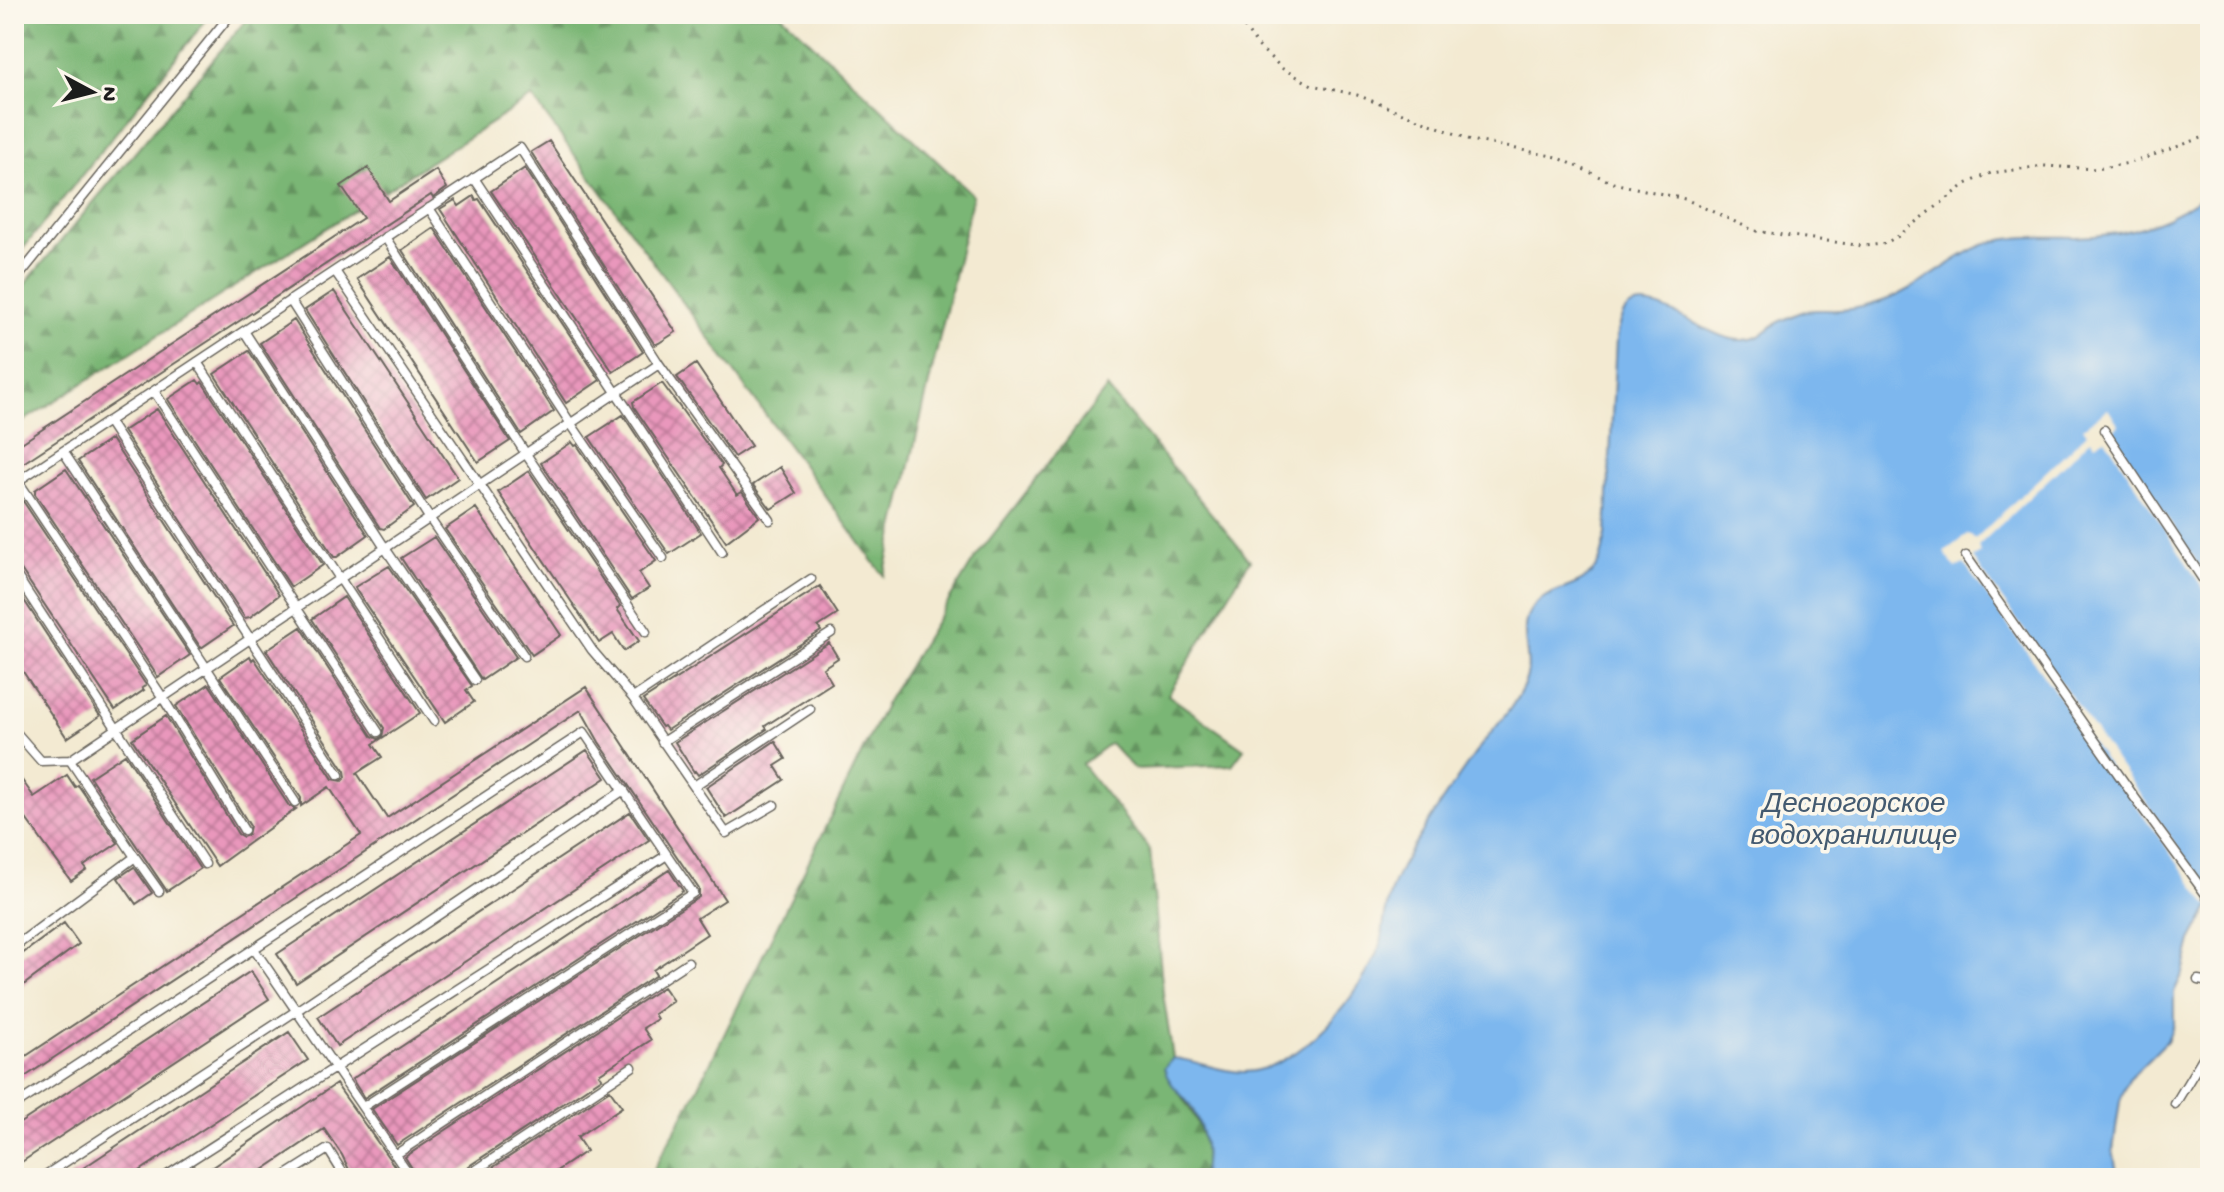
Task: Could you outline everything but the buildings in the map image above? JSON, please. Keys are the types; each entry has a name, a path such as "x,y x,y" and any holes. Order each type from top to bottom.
{"lane":[{"path":"14,282 231,14"},
{"path":"244,830 163,698 16,482 520,148 659,364 770,520"},
{"path":"474,178 722,552"},
{"path":"429,208 663,558"},
{"path":"385,237 646,632"},
{"path":"335,271 592,650 633,698 726,833 774,805"},
{"path":"290,300 430,519 524,656"},
{"path":"244,331 475,680"},
{"path":"197,362 434,721"},
{"path":"14,730 41,761 70,760 659,364"},
{"path":"154,391 378,732"},
{"path":"108,421 339,775"},
{"path":"2104,430 2210,590"},
{"path":"63,451 295,802"},
{"path":"1966,556 2210,900"},
{"path":"14,572 205,864"},
{"path":"633,698 811,579"},
{"path":"662,742 831,633"},
{"path":"694,786 810,709"},
{"path":"14,1106 584,732 693,893 363,1107"},
{"path":"70,760 159,891"},
{"path":"41,1178 624,790"},
{"path":"163,1178 667,855"},
{"path":"14,947 135,857"},
{"path":"254,949 411,1178"},
{"path":"395,1155 688,962"},
{"path":"2198,980 2210,982"},
{"path":"2175,1104 2210,1046"},
{"path":"464,1178 632,1067"},
{"path":"282,1178 328,1149 346,1178"}],"path":[{"path":"1235,14 1257,45 1283,69 1312,85 1357,95 1471,140 1557,157 1613,183 1685,199 1755,231 1863,246 1883,244 1897,237 1966,184 1991,173 2044,166 2097,169 2134,162 2210,135"}],"green space":[{"path":"14,14 211,14 14,260 14,125 21,122 14,109"},
{"path":"251,14 781,14 973,195 884,576 532,97 14,427 14,297"},
{"path":"1107,388 1250,560 1168,695 1244,749 1232,765 1134,769 1110,743 1082,764 1150,850 1163,993 1173,1058 1164,1069 1201,1131 1204,1145 1202,1178 649,1178 698,1088 886,703 975,558"}],"water":[{"name":"Десногорское водохранилище","path":"2210,190 2210,906 2191,941 2183,973 2174,992 2174,1024 2167,1041 2129,1079 2120,1101 2113,1150 2118,1178 1202,1178 1205,1152 1200,1127 1193,1110 1169,1080 1164,1068 1173,1058 1234,1071 1265,1068 1307,1044 1344,1006 1372,964 1380,945 1389,899 1405,860 1525,682 1528,665 1525,628 1530,611 1545,597 1584,580 1598,564 1606,534 1616,339 1620,322 1630,307 1642,304 1655,306 1715,333 1750,339 1802,312 1851,309 1891,298 1983,245 2016,238 2112,234 2147,226 2180,211"}],"pier":[{"path":"2108,409 2119,425 2111,433 2210,582 2210,599 2105,438 2095,444 2091,439 1978,546 1980,553 1973,558 2210,893 2209,907 1964,564 1955,568 1944,552 1968,534 1975,539 2087,433 2083,427"}]}
